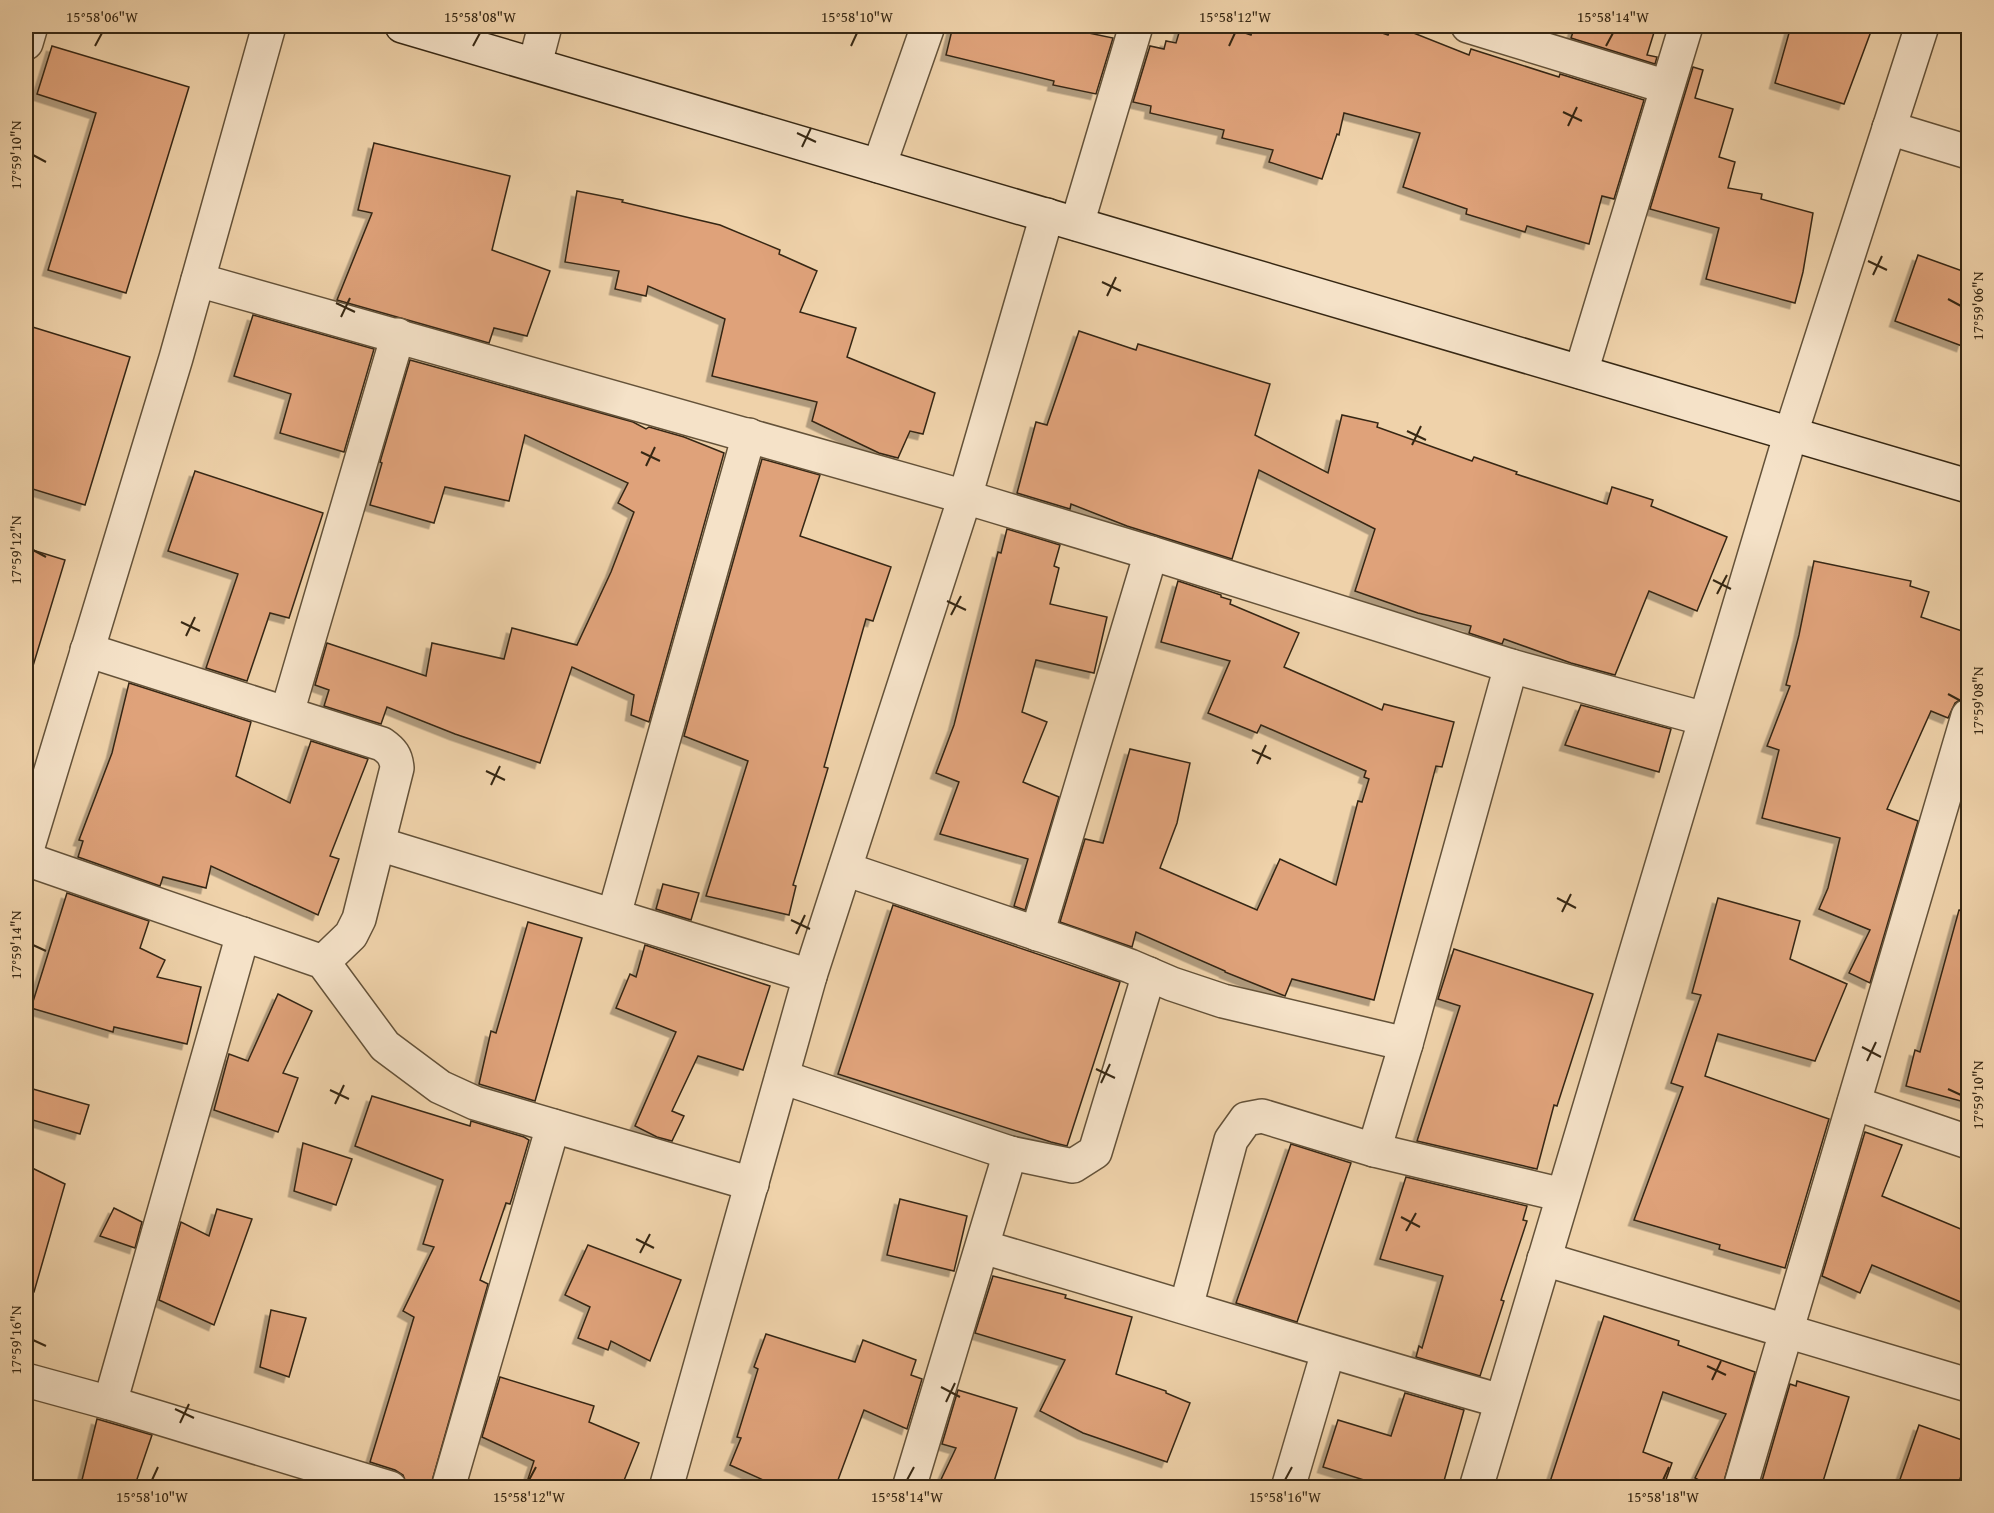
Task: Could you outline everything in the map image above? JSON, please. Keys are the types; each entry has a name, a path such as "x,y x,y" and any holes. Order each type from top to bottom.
{"street":[{"path":"26,43 31,26"},
{"path":"26,853 31,810 87,650 176,358 269,26"},
{"path":"402,26 1968,486"},
{"path":"534,64 545,26"},
{"path":"879,166 928,26"},
{"path":"666,1488 810,976 965,497 1062,219 1136,26"},
{"path":"1468,26 1667,87"},
{"path":"1581,372 1686,26"},
{"path":"1476,1488 1791,433 1922,26"},
{"path":"1889,128 1968,152"},
{"path":"198,280 965,497 1511,666 1705,719"},
{"path":"287,713 398,335"},
{"path":"614,915 749,435"},
{"path":"1037,934 1151,553"},
{"path":"87,650 382,744 390,750 396,758 398,768 359,920 351,935 323,962"},
{"path":"1374,1150 1406,1044 1511,666"},
{"path":"1740,1488 1854,1103 1960,774 1968,716"},
{"path":"379,844 810,976"},
{"path":"26,859 323,962 379,1039 405,1062 440,1087 475,1103 752,1184"},
{"path":"845,869 1223,1000 1406,1044"},
{"path":"110,1403 243,934"},
{"path":"782,1077 1010,1153 1073,1166 1095,1152 1149,974"},
{"path":"1854,1103 1968,1142"},
{"path":"1186,1307 1231,1140 1246,1119 1262,1116 1374,1150 1563,1195"},
{"path":"448,1488 553,1126"},
{"path":"909,1488 1010,1153"},
{"path":"983,1247 1328,1352 1501,1401"},
{"path":"1544,1259 1968,1385"},
{"path":"1288,1488 1328,1352"},
{"path":"26,1380 110,1403 390,1488"}],"building":[{"path":"953,26 1055,26 1113,38 1096,94 1053,85 1054,81 946,55"},
{"path":"1181,26 1224,26 1251,35 1254,26 1362,26 1388,35 1392,26 1396,26 1469,55 1471,49 1559,77 1560,74 1644,100 1614,199 1602,196 1589,244 1527,226 1525,232 1466,214 1467,209 1403,187 1420,133 1344,113 1339,135 1337,134 1322,179 1269,162 1273,150 1222,138 1224,130 1150,113 1151,106 1133,102 1150,46 1164,49 1166,41 1176,43"},
{"path":"1575,26 1656,26 1647,55 1657,57 1655,64 1571,38"},
{"path":"1791,26 1873,26 1844,104 1775,83"},
{"path":"52,46 189,87 126,293 48,270 96,113 37,94"},
{"path":"1693,67 1703,70 1695,98 1733,109 1719,157 1735,162 1728,188 1762,194 1761,199 1813,213 1795,303 1706,279 1719,228 1650,209"},
{"path":"374,143 510,176 492,250 550,271 527,336 494,328 489,343 337,300 372,213 358,210"},
{"path":"577,191 623,200 622,202 720,225 780,250 779,254 817,271 800,312 856,328 847,357 935,393 923,434 910,431 898,458 879,453 812,421 817,402 712,376 725,319 648,286 646,296 615,289 619,271 565,262"},
{"path":"1918,255 1968,273 1968,328 1962,346 1895,321"},
{"path":"253,315 374,349 344,452 280,433 291,394 234,376"},
{"path":"26,325 130,357 85,505 26,487"},
{"path":"1079,331 1136,350 1138,344 1270,384 1255,435 1328,473 1342,415 1378,423 1377,427 1472,461 1474,457 1517,472 1516,474 1607,504 1612,487 1653,500 1651,506 1727,537 1697,611 1649,591 1615,675 1571,663 1504,639 1502,644 1469,633 1471,626 1418,613 1355,591 1375,529 1259,470 1232,559 1127,526 1071,504 1070,509 1017,493 1036,422 1047,425"},
{"path":"410,360 633,422 646,429 649,427 684,437 724,453 649,722 631,715 634,695 572,667 540,763 455,734 387,707 381,724 324,706 329,690 315,685 327,643 426,676 432,643 504,659 512,628 577,645 611,572 634,512 618,503 628,483 525,435 509,501 445,487 434,523 370,505"},
{"path":"762,459 820,475 800,536 891,567 873,621 866,619 824,767 828,768 793,885 796,886 789,915 706,896 748,761 684,736"},
{"path":"195,471 323,513 289,618 270,613 247,681 206,668 238,574 168,551"},
{"path":"1007,529 1060,545 1054,566 1059,568 1050,604 1107,617 1094,673 1036,660 1022,712 1047,722 1023,782 1059,797 1025,910 1014,906 1028,859 940,834 959,782 936,773 954,725 998,552 1001,553"},
{"path":"26,548 65,560 33,666 26,665"},
{"path":"1814,561 1911,581 1910,586 1929,592 1921,617 1968,633 1968,685 1963,698 1955,703 1948,718 1931,711 1887,809 1918,821 1870,983 1849,973 1870,930 1819,909 1828,888 1840,838 1762,818 1779,750 1767,746 1790,686 1786,685"},
{"path":"1178,581 1221,595 1231,600 1230,604 1299,633 1284,667 1382,710 1384,704 1454,722 1442,767 1436,766 1374,1000 1292,979 1285,996 1136,932 1132,947 1060,922 1085,839 1103,843 1130,749 1190,763 1177,823 1160,868 1257,910 1280,859 1336,885 1358,801 1362,802 1369,779 1364,777 1366,771 1261,725 1257,733 1208,713 1230,661 1161,642"},
{"path":"129,683 251,722 236,776 290,803 311,741 368,759 330,856 339,859 318,915 211,866 206,888 163,877 160,886 78,857 83,841 79,840 112,753"},
{"path":"1581,705 1671,729 1659,772 1565,745"},
{"path":"663,884 699,893 691,920 656,909"},
{"path":"67,893 149,921 140,948 165,960 157,977 201,987 187,1044 114,1027 113,1032 31,1008"},
{"path":"1718,898 1800,921 1790,959 1847,984 1815,1061 1718,1034 1705,1076 1829,1119 1785,1268 1719,1249 1720,1245 1634,1220 1683,1087 1671,1083 1701,995 1692,993"},
{"path":"893,905 1120,982 1067,1146 838,1074"},
{"path":"1959,910 1968,911 1968,1103 1906,1086 1915,1050 1920,1052"},
{"path":"528,922 582,938 535,1101 479,1084 491,1031 496,1033"},
{"path":"645,945 770,986 743,1070 698,1056 672,1111 684,1116 672,1141 657,1137 635,1126 676,1032 616,1008 630,974 636,977"},
{"path":"1454,949 1593,994 1557,1106 1554,1105 1537,1169 1417,1141 1460,1006 1438,999"},
{"path":"278,994 312,1011 283,1073 298,1078 278,1132 214,1110 229,1054 248,1061"},
{"path":"26,1087 89,1105 80,1134 26,1118"},
{"path":"372,1096 470,1126 471,1121 529,1140 510,1204 506,1203 480,1280 488,1284 430,1488 408,1488 403,1475 370,1462 414,1317 403,1311 434,1247 423,1244 443,1180 355,1146"},
{"path":"1865,1132 1902,1145 1882,1196 1968,1232 1968,1305 1872,1265 1860,1293 1822,1276"},
{"path":"303,1143 352,1159 336,1205 294,1191"},
{"path":"1291,1144 1351,1163 1297,1322 1236,1303"},
{"path":"26,1165 65,1184 34,1292 26,1291"},
{"path":"1406,1177 1527,1206 1523,1220 1527,1221 1501,1300 1504,1301 1480,1376 1416,1357 1419,1346 1422,1348 1443,1276 1380,1259"},
{"path":"900,1199 967,1216 954,1271 887,1255"},
{"path":"114,1208 142,1222 135,1248 100,1236"},
{"path":"217,1209 252,1219 214,1325 159,1300 181,1222 209,1236"},
{"path":"588,1245 681,1280 650,1361 611,1341 608,1350 578,1338 590,1307 565,1295"},
{"path":"993,1276 1066,1295 1065,1298 1132,1317 1116,1374 1166,1391 1190,1403 1167,1462 1083,1433 1040,1411 1065,1360 975,1333"},
{"path":"271,1310 306,1318 289,1377 260,1367"},
{"path":"1604,1316 1679,1341 1678,1345 1755,1372 1722,1488 1714,1488 1695,1478 1726,1414 1663,1392 1643,1452 1672,1463 1663,1488 1548,1488"},
{"path":"766,1334 855,1362 863,1340 916,1360 911,1375 922,1379 907,1429 864,1410 835,1488 781,1488 730,1465 741,1438 737,1437 758,1369 754,1367"},
{"path":"500,1377 594,1406 589,1422 639,1443 621,1488 525,1488 534,1461 482,1437"},
{"path":"1797,1381 1849,1397 1821,1488 1760,1488 1790,1384 1796,1386"},
{"path":"958,1390 1017,1408 992,1488 937,1488 956,1448 942,1444"},
{"path":"1405,1393 1464,1410 1442,1488 1389,1488 1323,1467 1338,1420 1391,1436"},
{"path":"97,1419 152,1435 134,1488 80,1488"},
{"path":"1919,1425 1968,1442 1968,1455 1957,1488 1897,1488"}]}
